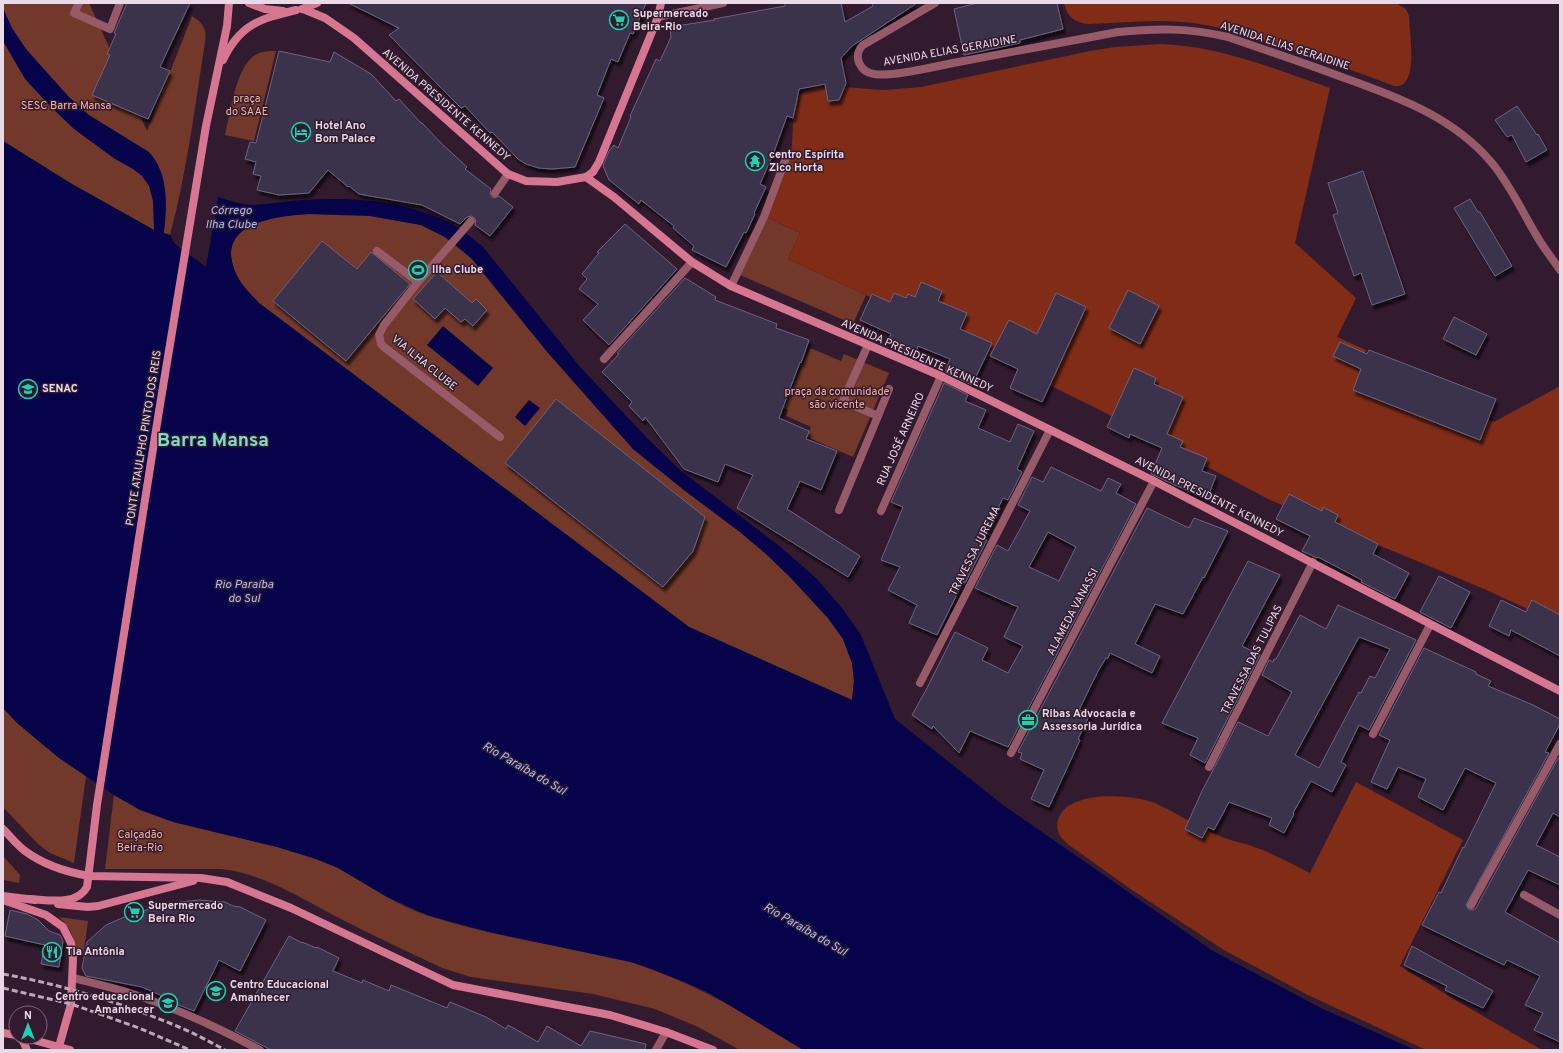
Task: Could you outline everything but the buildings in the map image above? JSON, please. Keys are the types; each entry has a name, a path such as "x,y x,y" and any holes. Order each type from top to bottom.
{"street":[{"path":"79,3 74,13 110,29 120,3"},
{"path":"248,3 265,9 280,11 299,9"},
{"path":"216,75 229,48 236,38 247,28 271,16 317,3"},
{"path":"586,177 593,172 600,162 659,10 666,3"},
{"path":"659,10 723,3"},
{"name":"AVENIDA ELIAS GERAIDINE","path":"935,3 866,42 858,51 858,59 861,67 874,74 886,74 1118,32 1139,30 1182,29 1228,37 1397,97 1429,113 1462,133 1492,163 1512,190 1535,233 1560,270"},
{"path":"216,75 227,26 228,4"},
{"name":"AVENIDA PRESIDENTE KENNEDY","path":"299,9 325,18 354,38 508,174 536,182 557,182 586,177 614,197 692,262 731,286 941,376 1154,481 1560,691"},
{"name":"PONTE ATAULPHO PINTO DOS REIS","path":"30,899 56,900 75,898 83,894 85,891 89,876 90,856 97,805 158,418 206,126 216,75"},
{"path":"731,286 764,217 786,158"},
{"path":"495,193 508,174"},
{"name":"VIA ILHA CLUBE","path":"471,221 418,282 381,330 379,335 381,344 384,347 500,437"},
{"path":"377,251 418,282"},
{"path":"604,359 692,262"},
{"path":"868,345 843,401 878,416"},
{"name":"RUA JOSÉ ARNEIRO","path":"881,511 941,376"},
{"path":"838,510 889,389"},
{"name":"TRAVESSA JUREMA","path":"920,683 1050,430"},
{"name":"ALAMEDA VANASSI","path":"1011,753 1154,481"},
{"name":"TRAVESSA DAS TULIPAS","path":"1210,768 1313,562"},
{"path":"1373,734 1430,625"},
{"path":"1472,905 1560,744"},
{"path":"3,829 25,850 48,865 71,873 89,876 201,878 218,880 236,885 291,908 452,985 610,1015 666,1032 712,1050"},
{"path":"3,896 74,906 98,906 201,878"},
{"path":"1524,895 1560,915"},
{"path":"3,900 38,911 54,920 63,927 71,943 73,951 71,1004 59,1049"},
{"path":"73,978 124,991 169,1008 218,1028 260,1050"},
{"path":"656,1050 666,1032"},
{"path":"47,1045 59,1049 70,1050"}],"green space":[{"name":"SESC Barra Mansa","path":"3,3 89,3 147,131 192,16 202,24 205,30 206,38 186,163 170,235 154,230 72,184 3,141"},
{"name":"praça do SAAE","path":"276,51 254,141 225,135 235,90 244,68 250,59 257,54"},
{"name":"Ilha Clube","path":"308,214 366,215 421,225 445,237 472,259 531,332 633,449 766,554 789,576 828,618 843,639 852,663 854,681 852,700 689,627 259,303 241,283 235,272 231,255 233,243 239,234 248,227 259,222 285,216"},
{"path":"768,218 800,233 788,259 866,295 853,324 740,275"},
{"name":"praça da comunidade são vicente","path":"810,348 841,361 844,354 889,373 853,457 807,437 811,427 786,416 788,410 784,408"},
{"path":"3,708 22,727 64,761 86,776 74,863 50,853 38,844 3,807"},
{"name":"Calçadão Beira-Rio","path":"114,795 158,816 275,846 325,862 340,869 394,901 429,916 492,933 616,958 659,972 723,1002 805,1050 740,1050 698,1027 655,1009 593,994 471,977 442,968 355,926 283,888 236,871 220,869 105,869"},
{"path":"3,856 20,875 19,883 3,880"},
{"path":"59,917 88,921 83,956 76,956 75,945 70,930"}],"shaded area":[{"path":"1064,3 1396,3 1406,9 1409,16 1411,46 1410,70 1407,79 1402,85 1394,86 1281,46 1214,27 1183,22 1159,21 1089,24 1076,21 1067,12"},
{"path":"1161,44 1204,49 1226,54 1267,66 1330,88 1295,243 1356,298 1337,337 1366,350 1360,367 1494,422 1560,386 1560,624 1482,588 1270,500 1100,410 866,295 788,259 800,233 768,218 789,161 792,145 794,104 799,96 808,90 828,86 884,90 921,87 1090,51 1115,47"},
{"path":"1356,782 1463,840 1400,966 1542,1050 1426,1050 1306,994 1224,950 1132,890 1069,845 1063,840 1057,828 1058,820 1064,810 1073,803 1101,796 1117,796 1145,800 1155,803 1212,832 1267,852 1310,873"}],"water":[{"name":"Rio Paraíba do Sul","path":"3,8 12,28 26,49 69,97 89,115 149,152 156,161 160,170 165,190 166,212 164,233 170,235 175,244 206,267 218,197 240,204 250,205 321,199 377,202 414,209 453,224 462,230 483,247 581,368 647,438 680,470 778,545 816,578 842,608 861,635 895,719 1003,805 1213,951 1321,1008 1415,1050 803,1050 711,994 685,982 635,963 489,932 427,915 387,897 338,868 316,859 277,847 173,822 140,810 114,795 59,758 17,723 3,708 3,141 72,184 154,230 153,201 149,186 142,176 115,159 74,129 51,107 25,79 3,41","holes":["308,214 370,216 421,225 445,237 472,259 548,353 633,449 740,532 789,576 828,618 843,639 852,663 854,681 852,700 689,627 259,303 244,287 235,272 231,255 233,243 239,234 248,227 259,222 285,216"]},
{"path":"443,326 493,368 478,386 427,345"},
{"path":"529,400 540,408 525,426 515,417"}],"railway":[{"path":"3,974 70,989 136,1010 185,1029 225,1050"},
{"path":"3,988 71,1004 139,1028 190,1050"}],"place":[{"name":"Supermercado Beira-Rio","path":"619,20"},
{"name":"Hotel Ano Bom Palace","path":"301,132"},
{"name":"centro Espírita Zico Horta","path":"755,161"},
{"name":"Ilha Clube","path":"418,270"},
{"name":"SENAC","path":"28,389"},
{"name":"Ribas Advocacia e Assessoria Jurídica","path":"1028,720"},
{"name":"Supermercado Beira Rio","path":"134,912"},
{"name":"Tia Antônia","path":"52,952"},
{"name":"Centro Educacional Amanhecer","path":"216,991"},
{"name":"Centro educacional Amanhecer","path":"168,1003"}],"district":[{"name":"Barra Mansa","path":"213,441"}],"water label":[{"name":"Córrego Ilha Clube","path":"231,218"}]}
